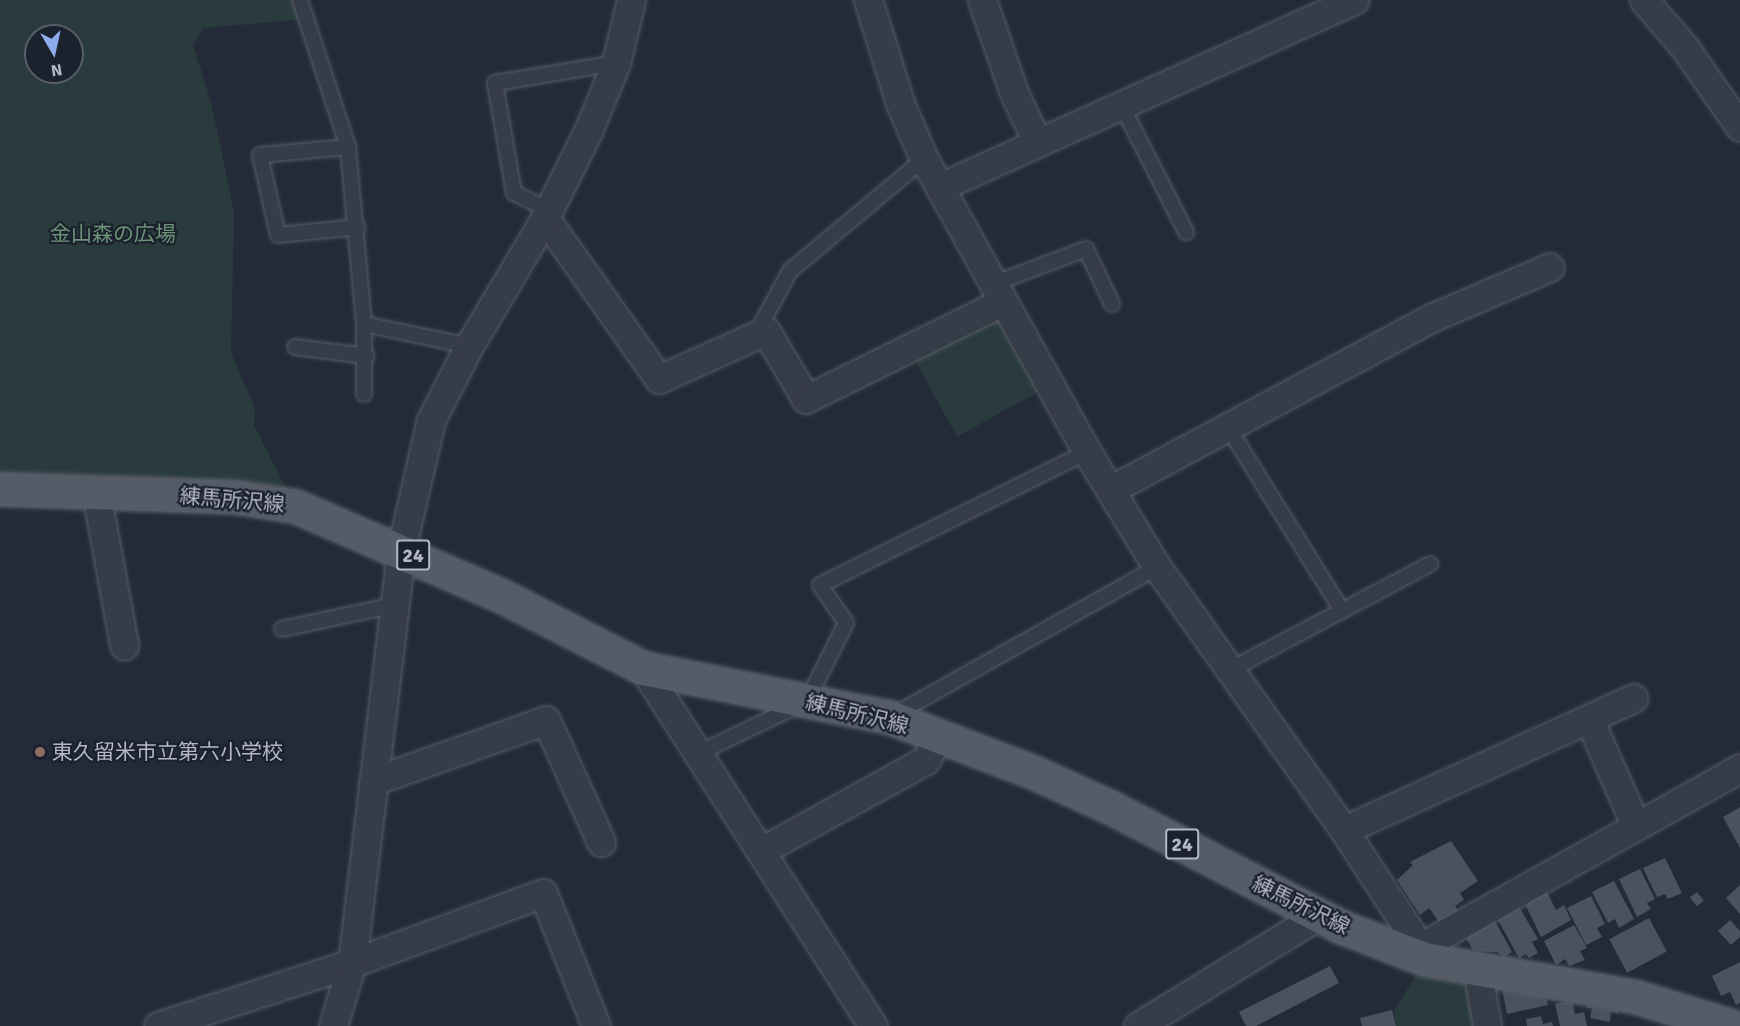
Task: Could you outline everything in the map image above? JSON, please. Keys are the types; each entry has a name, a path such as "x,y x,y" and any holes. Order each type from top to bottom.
{"main road":[{"name":"練馬所沢線","path":"0,489 236,497 295,506 401,550 643,668 889,717 938,736 1112,808 1319,915 1422,953 1477,968 1637,997 1731,1026"}],"street":[{"path":"333,1026 352,963 401,550 431,420 469,346 547,214 616,63 631,0"},
{"path":"868,0 900,104 924,159 1087,452 1112,489 1157,567 1228,671 1344,830 1422,953 1635,824 1740,768"},
{"path":"940,187 1037,141 1355,0"},
{"path":"1644,0 1685,48 1740,127"},
{"path":"986,1 1014,93 1037,141"},
{"path":"547,214 659,379 766,331 806,399 997,293"},
{"path":"1112,489 1228,429 1431,318 1550,267"},
{"path":"96,492 124,645"},
{"path":"643,668 873,1026"},
{"path":"1344,830 1633,698"},
{"path":"1589,719 1635,824"},
{"path":"373,781 546,720 601,842"},
{"path":"761,852 926,760 938,736"},
{"path":"158,1026 352,963 543,893 596,1026"},
{"path":"1138,1026 1319,915"},
{"path":"1477,968 1488,1026"}],"lane":[{"path":"300,0 348,147 358,227 366,356 364,394"},
{"path":"547,214 514,193 495,83 616,63"},
{"path":"1121,104 1186,232"},
{"path":"348,147 260,155 278,235 358,227"},
{"path":"755,336 790,271 924,159"},
{"path":"997,293 1086,249 1112,304"},
{"path":"364,324 469,346"},
{"path":"295,346 366,356"},
{"path":"1228,429 1341,609"},
{"path":"699,753 807,701 846,623 820,585 1087,452"},
{"path":"1228,671 1341,609 1430,564"},
{"path":"889,717 1157,567"},
{"path":"282,630 395,605"}],"green space":[{"name":"金山森の広場","path":"0,0 300,0 307,19 203,28 193,45 211,102 234,212 231,353 255,408 254,425 295,506 0,499"},
{"path":"1007,304 1052,384 957,437 913,356"},
{"path":"1423,964 1474,971 1483,1026 1396,1026 1394,1011"}],"building":[{"path":"1740,807 1740,848 1723,817"},
{"path":"1451,841 1478,881 1460,893 1464,900 1455,906 1458,910 1439,922 1429,908 1420,915 1397,880 1413,865 1410,862"},
{"path":"1665,858 1682,893 1668,899 1665,894 1657,897 1643,868"},
{"path":"1640,869 1655,899 1647,903 1651,909 1637,917 1619,879"},
{"path":"1614,881 1634,919 1619,928 1615,919 1608,923 1592,892"},
{"path":"1740,885 1740,914 1726,898"},
{"path":"1547,892 1556,910 1564,905 1571,920 1541,937 1525,904"},
{"path":"1697,892 1704,901 1697,906 1690,898"},
{"path":"1591,896 1605,924 1597,928 1602,937 1586,945 1567,908"},
{"path":"1518,905 1538,939 1532,942 1538,953 1529,958 1526,954 1519,958 1498,920 1498,916"},
{"path":"1649,918 1667,952 1627,973 1609,939"},
{"path":"1494,919 1512,952 1504,957 1497,952 1473,951 1466,938"},
{"path":"1730,920 1740,931 1740,937 1731,945 1718,931"},
{"path":"1574,925 1587,948 1580,951 1585,960 1569,966 1565,959 1556,965 1544,941"},
{"path":"1740,962 1740,1003 1736,1005 1730,992 1721,996 1712,976"},
{"path":"1330,966 1339,983 1256,1026 1246,1026 1239,1012"},
{"path":"1544,985 1548,1005 1507,1014 1502,989"},
{"path":"1590,993 1620,998 1618,1013 1611,1012 1610,1022 1590,1018 1592,1008 1587,1008"},
{"path":"1572,1000 1575,1014 1584,1012 1587,1026 1560,1026 1555,1004"},
{"path":"1392,1010 1396,1026 1362,1026 1360,1018"},
{"path":"1541,1016 1543,1024 1552,1022 1553,1026 1527,1026 1526,1019"}],"place":[{"name":"東久留米市立第六小学校","path":"40,752"}]}
